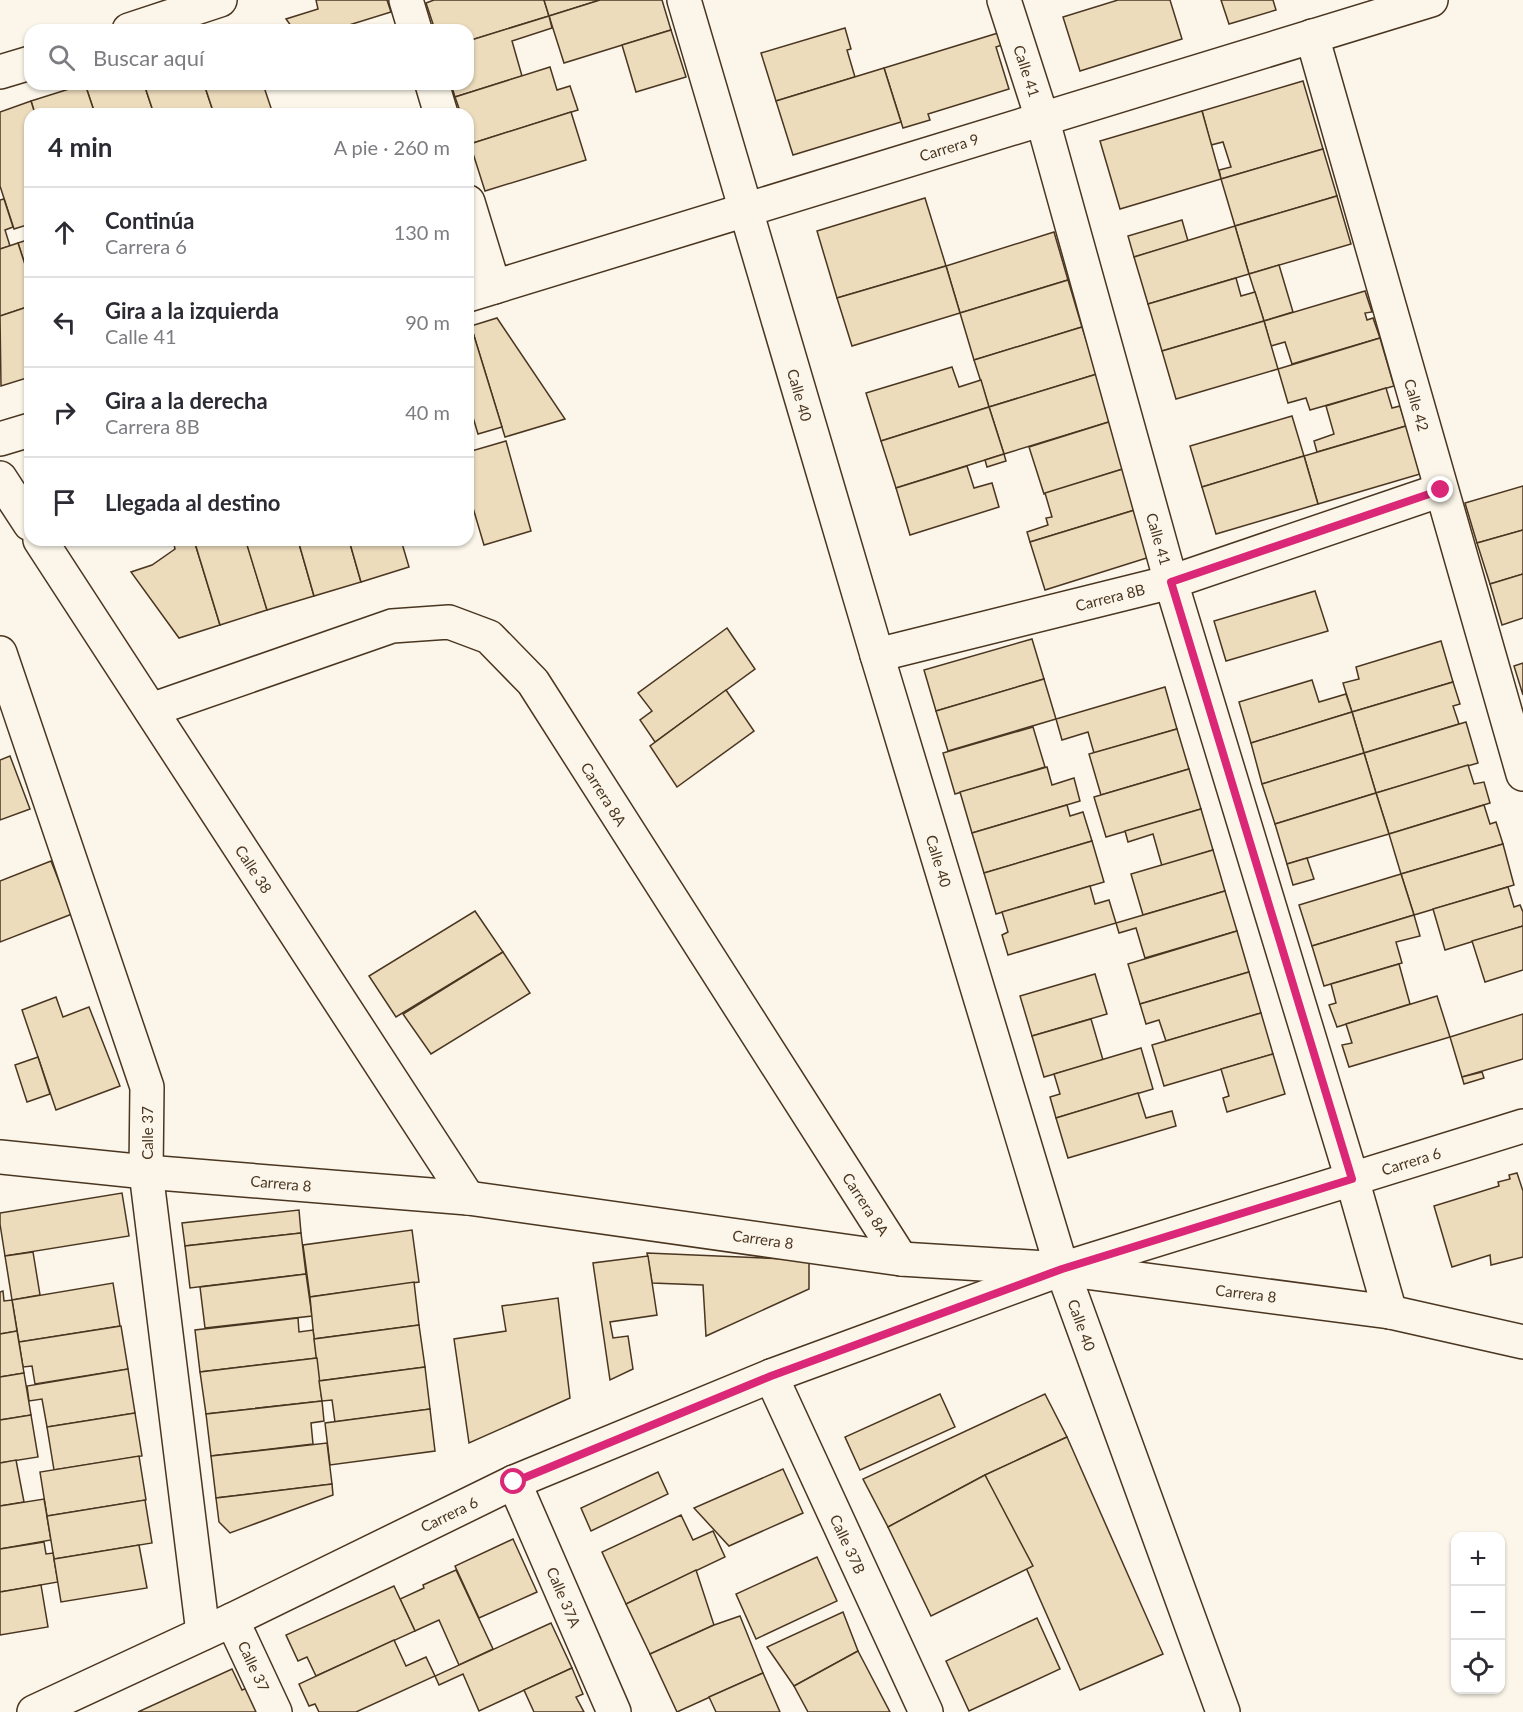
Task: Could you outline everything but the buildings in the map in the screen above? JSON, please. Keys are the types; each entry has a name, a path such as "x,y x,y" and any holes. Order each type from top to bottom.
{"street":[{"path":"147,24 220,0"},
{"path":"406,0 413,24"},
{"name":"Calle 40","path":"684,0 877,655 1062,1269 1223,1712"},
{"name":"Calle 41","path":"1004,0 1042,118 1171,582 1352,1179 1390,1312"},
{"name":"Carrera 9","path":"481,291 1431,0"},
{"name":"Calle 42","path":"1312,36 1523,774"},
{"path":"0,72 24,65"},
{"path":"434,90 439,108"},
{"path":"474,243 481,291"},
{"path":"0,440 24,432"},
{"path":"0,478 24,516"},
{"name":"Carrera 8B","path":"877,655 1171,582 1441,490"},
{"name":"Calle 38","path":"44,546 468,1198"},
{"name":"Carrera 8A","path":"151,710 393,626 449,622 489,637 533,682 900,1259"},
{"name":"Calle 37","path":"0,653 147,1087 146,1172 203,1633"},
{"name":"Carrera 6","path":"34,1712 232,1620 514,1482 771,1376 1062,1269 1523,1126"},
{"name":"Carrera 8","path":"0,1157 146,1172 468,1198 900,1259 1062,1269 1390,1312 1523,1342"},
{"name":"Calle 37B","path":"771,1376 926,1712"},
{"name":"Calle 37A","path":"514,1482 614,1712"},
{"name":"Calle 37","path":"232,1620 275,1712"}],"route":[{"path":"514,1482 771,1376 1062,1269 1352,1179 1171,582 1441,490"}]}
